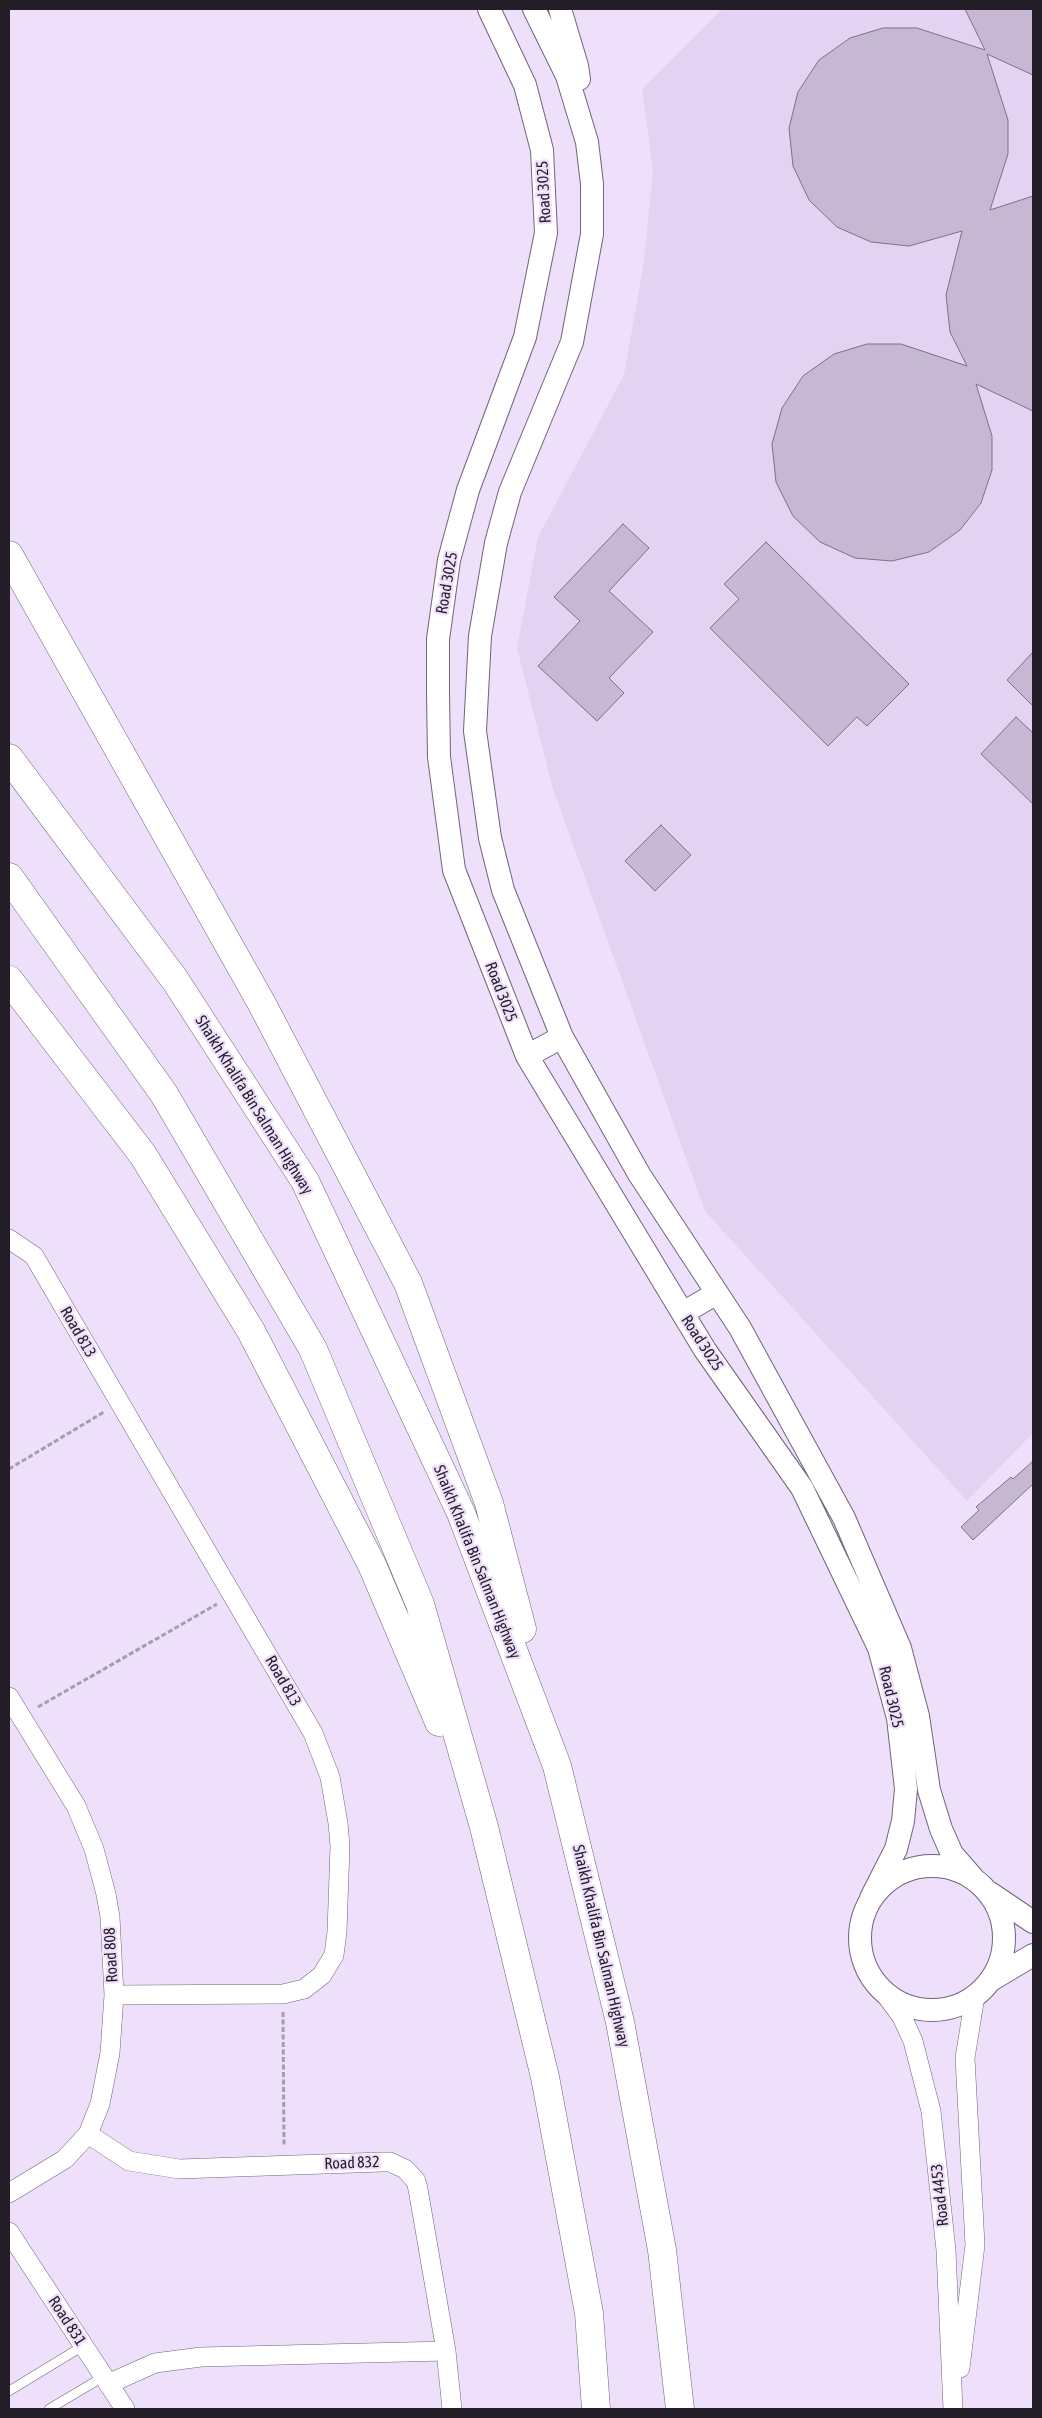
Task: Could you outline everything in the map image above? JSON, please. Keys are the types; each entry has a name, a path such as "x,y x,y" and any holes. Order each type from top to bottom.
{"highway":[{"path":"9,555 262,1004 408,1283 489,1503 557,1766"},
{"name":"Shaikh Khalifa Bin Salman Highway","path":"9,758 175,980 305,1182 462,1514 557,1766 620,2022 662,2250 680,2409"},
{"path":"9,877 164,1094 313,1349 420,1604 484,1827 545,2077 589,2313 596,2409"},
{"path":"9,980 142,1155 251,1331 372,1565 484,1827"}],"street":[{"name":"Road 3025","path":"489,9 525,85 542,150 546,233 525,337 468,490 449,560 438,639 439,757 454,870 527,1056 683,1313 802,1488 879,1648 895,1710 906,1789 903,1821 896,1848 871,1898"},
{"name":"Road 3025","path":"534,9 567,76 587,142 592,184 592,234 572,342 510,492 496,543 480,636 475,732 490,838 503,890 562,1037 639,1174 740,1328 844,1518 900,1648 918,1716 929,1790 941,1829 952,1854 981,1885"},
{"path":"560,9 577,66 587,142"},
{"path":"527,1056 562,1037"},
{"name":"Road 813","path":"9,1239 34,1256 313,1733 330,1776 338,1822 340,1846 334,1955 322,1975 304,1989 283,1994 114,1995"},
{"path":"683,1313 717,1293"},
{"path":"744,1405 773,1388"},
{"name":"Road 808","path":"9,1697 76,1806 94,1849 110,1917 114,1995 110,2053 100,2104 88,2134 65,2159 9,2193"},
{"path":"1033,1922 981,1885 953,1868 929,1865 907,1869 886,1880 871,1898 860,1921 859,1947 867,1971 883,1991 899,2002 918,2009 938,2010 958,2005 975,1996 991,1980 1033,1955"},
{"path":"981,1885 1000,1913 1004,1936 1001,1959 991,1980"},
{"name":"Road 4453","path":"883,1991 902,2017 913,2041 931,2111 946,2250 954,2409"},
{"name":"Road 4453","path":"954,2409 976,2246 965,2058 975,1996"},
{"name":"Road 832","path":"88,2134 129,2161 179,2169 390,2162 411,2174 418,2189 446,2351 452,2409"},
{"name":"Road 831","path":"9,2232 106,2380 121,2408"},
{"path":"106,2380 155,2364 201,2357 446,2351"}],"lane":[{"path":"9,2391 83,2346"},
{"path":"49,2409 106,2380"}],"path":[{"path":"9,1469 120,1403"},
{"path":"20,1717 232,1595"},
{"path":"283,1994 284,2165"}],"shaded area":[{"path":"722,9 1033,9 1033,1433 967,1501 705,1211 553,789 517,648 538,537 624,375 644,261 653,170 642,89"}],"building":[{"path":"965,9 1033,9 1033,75 987,54 1008,120 1008,154 990,210 1033,196 1033,411 976,384 992,436 992,470 981,503 960,530 929,552 892,561 855,558 820,542 793,516 776,482 772,444 782,408 803,376 834,354 867,344 901,344 967,366 950,332 946,295 962,231 909,246 871,242 837,227 809,200 793,166 789,128 798,92 819,60 850,38 883,28 917,28 985,50"},
{"path":"623,524 649,548 609,591 653,632 609,678 624,693 597,721 538,666 580,621 554,597"},
{"path":"766,542 909,684 867,726 857,717 828,746 710,628 739,599 724,584"},
{"path":"1033,652 1033,706 1007,680"},
{"path":"1016,717 1033,733 1033,804 981,754"},
{"path":"661,825 691,855 655,891 625,861"},
{"path":"1033,1461 1033,1484 973,1540 961,1527 979,1510 976,1507"}]}
